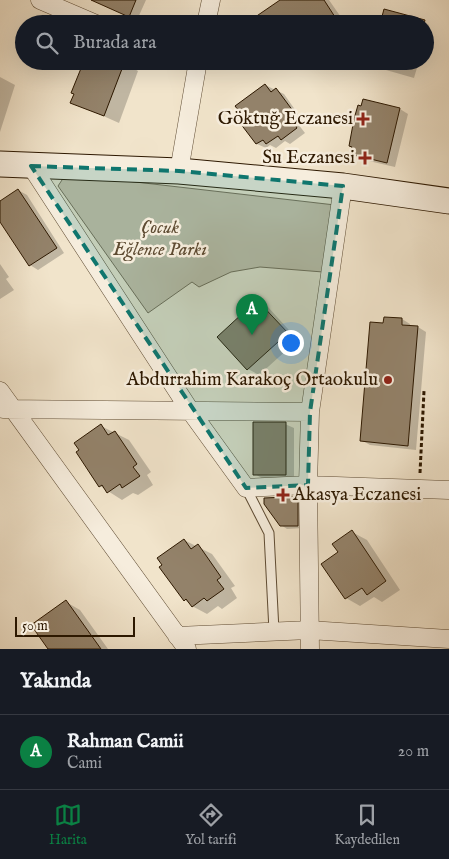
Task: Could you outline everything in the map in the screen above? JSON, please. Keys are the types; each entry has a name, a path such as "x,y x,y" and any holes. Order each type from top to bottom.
{"street":[{"path":"40,0 75,15"},
{"path":"208,15 211,0"},
{"path":"179,171 192,70"},
{"path":"0,164 179,171 344,186 449,201"},
{"path":"31,166 191,412 246,488 308,485 449,490"},
{"path":"310,649 308,485 310,412 344,186"},
{"path":"0,391 6,409 182,642 274,631 309,630 449,639"},
{"path":"6,409 310,412"}],"lane":[{"path":"246,488 269,533 274,631"}],"path":[{"path":"420,489 424,391"}],"highlighted area":[{"path":"31,166 179,171 343,186 310,412 308,485 246,488"}],"green space":[{"name":"Çocuk Eğlence Parkı","path":"66,174 335,205 323,272 260,267 231,272 199,287 192,282 148,313 58,186"}],"building":[{"path":"91,0 136,0 130,15 125,15"},
{"path":"280,0 324,0 334,15 258,15"},
{"path":"384,9 406,15 382,15"},
{"path":"80,70 122,70 104,116 70,103 74,94 71,93"},
{"path":"265,84 271,92 276,88 296,115 291,119 297,128 281,140 278,136 266,144 263,140 256,144 237,119 242,115 235,106"},
{"path":"363,99 400,108 387,163 350,154 352,147 349,146 354,119 358,105 361,106"},
{"path":"18,189 57,248 29,266 0,222 0,201"},
{"path":"257,300 288,333 247,370 217,337"},
{"path":"384,317 402,318 402,325 418,326 408,446 360,441 370,322 383,323"},
{"path":"253,422 286,422 286,475 253,475"},
{"path":"101,424 108,435 115,431 137,464 133,467 140,476 122,488 120,484 107,493 102,485 99,487 76,452 79,450 74,443"},
{"path":"298,497 298,526 280,526 264,504 264,498"},
{"path":"352,530 386,581 367,595 362,588 345,599 321,564 338,552 332,544"},
{"path":"184,539 191,549 198,544 221,577 217,580 224,589 207,601 204,598 192,607 186,599 184,601 159,567 162,565 157,558"},
{"path":"66,600 101,649 48,649 31,625"}],"place":[{"name":"Göktuğ Eczanesi","path":"363,119"},
{"name":"Su Eczanesi","path":"365,158"},
{"name":"Rahman Camii","path":"252,335"},
{"name":"Abdurrahim Karakoç Ortaokulu","path":"388,380"},
{"name":"Akasya Eczanesi","path":"283,495"}]}
